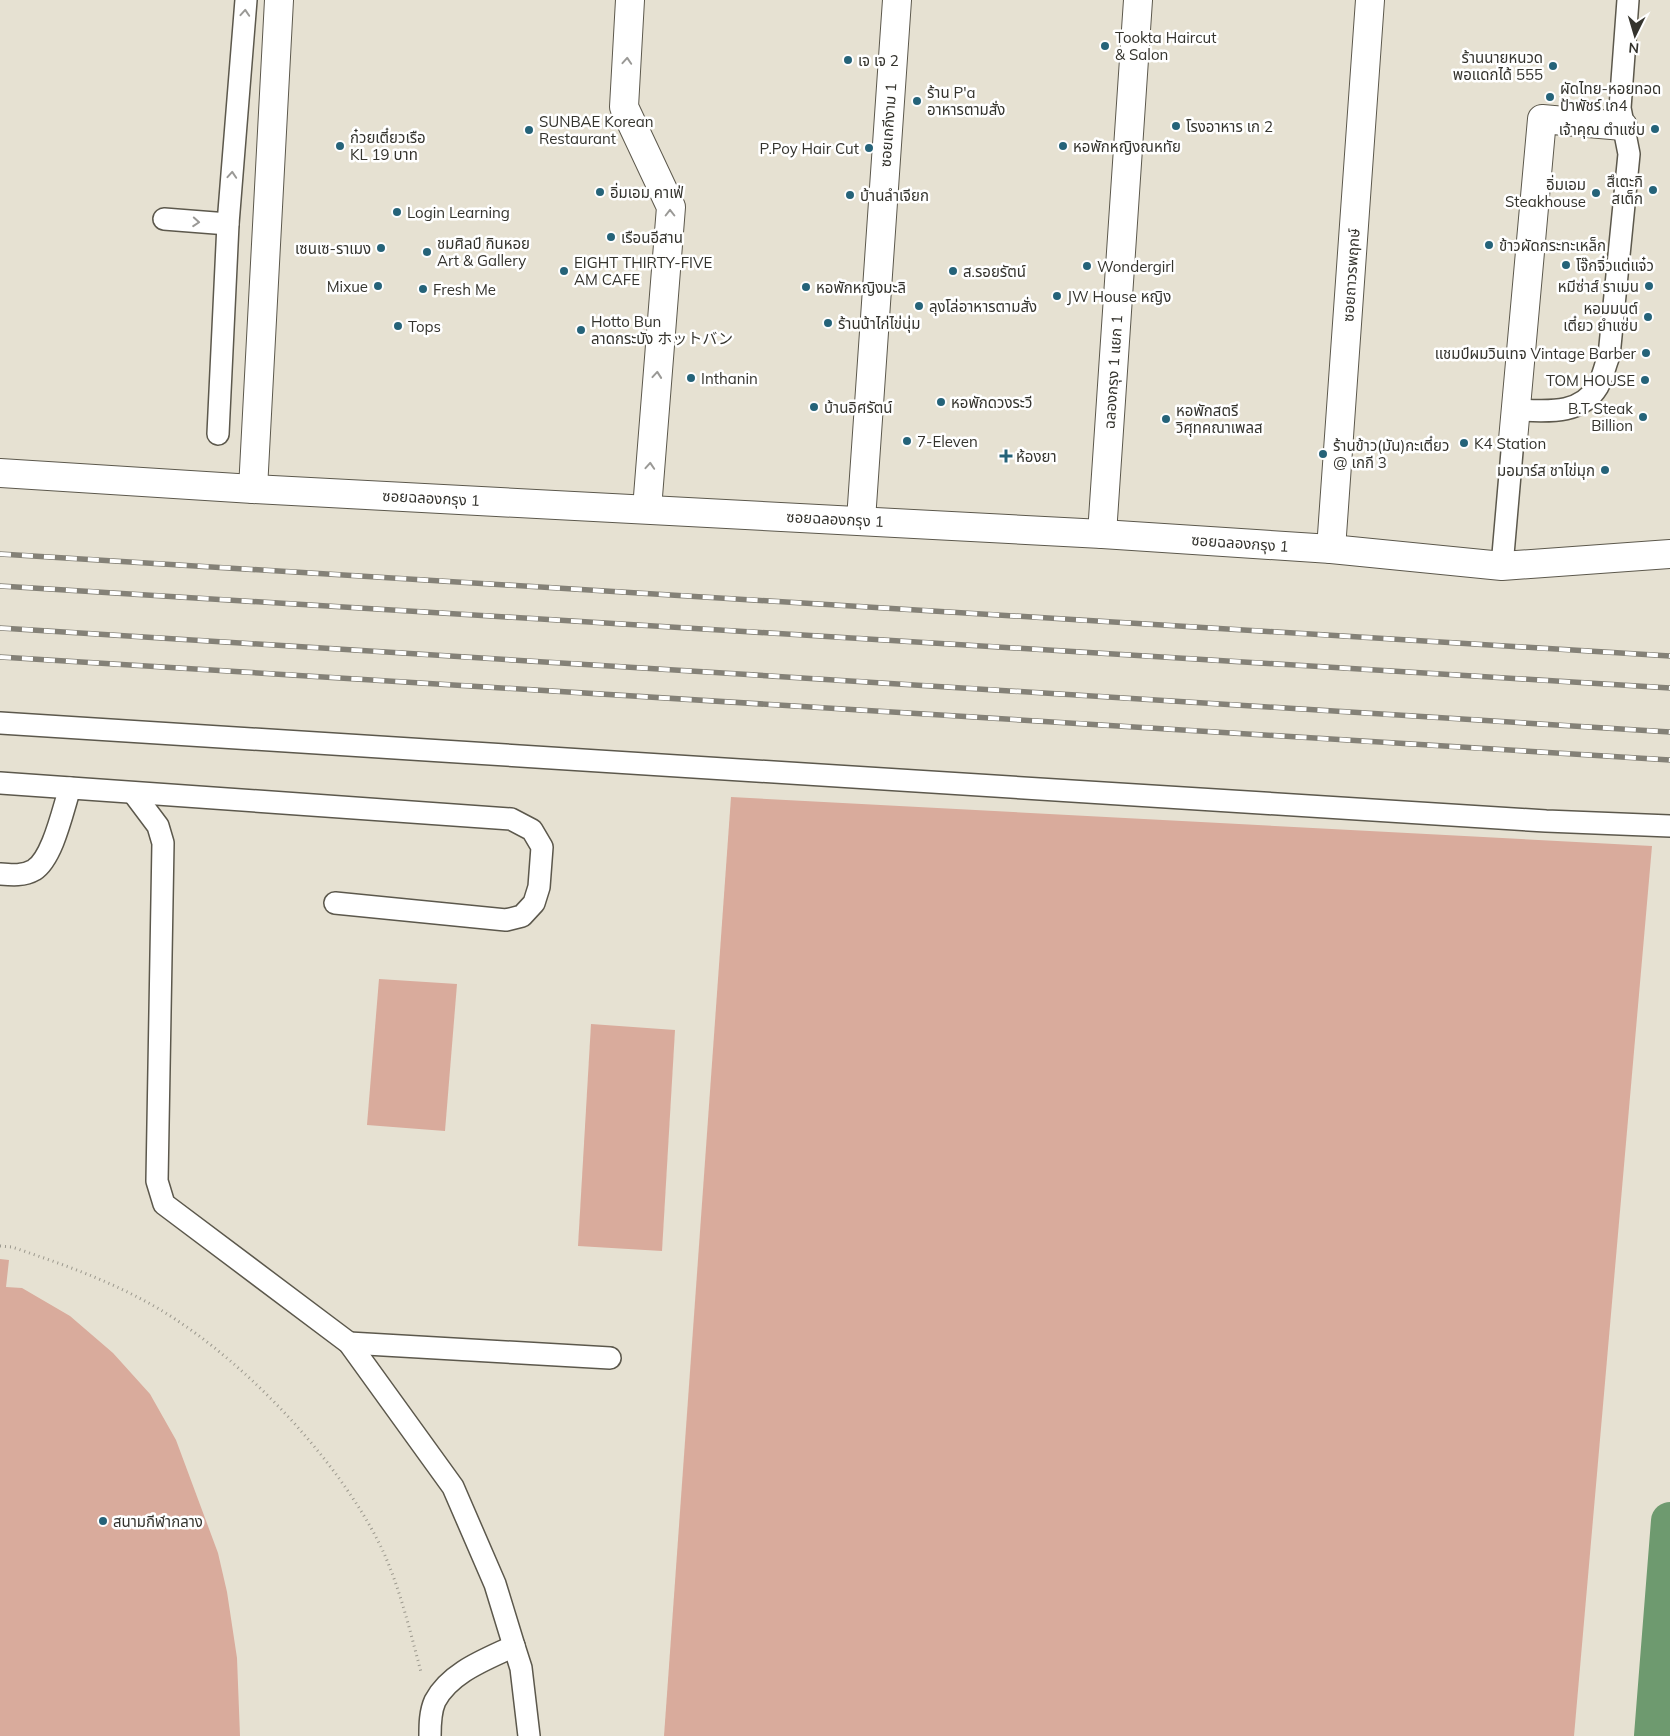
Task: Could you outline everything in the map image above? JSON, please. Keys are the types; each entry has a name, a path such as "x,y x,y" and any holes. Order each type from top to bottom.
{"street":[{"path":"253,489 279,0"},
{"path":"630,0 624,107 671,207 647,509"},
{"name":"ซอยเกกีงาม 1","path":"860,520 897,0"},
{"name":"ฉลองกรุง 1 แยก 1","path":"1102,534 1138,0"},
{"name":"ซอยถาวรพฤกษ์","path":"1331,549 1370,0"},
{"path":"1514,440 1542,119 1624,126"},
{"name":"ซอยฉลองกรุง 1","path":"0,473 253,489 1102,534 1331,549 1502,566 1670,554"}],"lane":[{"path":"218,434 228,224 246,0"},
{"path":"1516,410 1558,412 1583,403 1598,386 1608,356 1628,154 1620,108 1628,0"},
{"path":"164,219 228,224"},
{"path":"1502,566 1514,440"},
{"path":"0,723 1546,821 1666,825"},
{"path":"0,783 510,820 532,830 542,847 539,887 534,903 522,916 506,920 335,903"},
{"path":"0,874 16,876 34,870 46,858 70,788"},
{"path":"134,794 158,826 163,843 157,1181 164,1204 349,1343 453,1487 495,1584 521,1668 529,1736"},
{"path":"349,1343 610,1358"},
{"path":"430,1736 431,1713 435,1701 447,1686 460,1674 514,1646"}],"path":[{"path":"0,1246 12,1247 90,1274 143,1300 192,1330 236,1367 281,1409 317,1451 353,1500 382,1549 402,1603 421,1672"}],"shaded area":[{"path":"731,797 1652,846 1574,1736 664,1736"},
{"path":"379,979 457,984 445,1131 367,1125"},
{"path":"591,1024 675,1030 662,1251 578,1246"},
{"name":"สนามกีฬากลาง","path":"0,1259 9,1260 6,1287 22,1288 70,1316 113,1353 150,1394 176,1440 218,1553 227,1592 237,1658 240,1736 0,1736"}],"waterway":[{"path":"1653,1736 1670,1521"}],"railway":[{"path":"0,554 1670,656"},
{"path":"0,586 1670,688"},
{"path":"0,628 1670,732"},
{"path":"0,657 1670,760"}],"place":[{"name":"Tookta Haircut & Salon","path":"1105,46"},
{"name":"เจ เจ 2","path":"848,60"},
{"name":"ร้านนายหนวด พอแดกได้ 555","path":"1553,66"},
{"name":"ผัดไทย-หอยทอด ป้าพัชร์ เก4","path":"1550,97"},
{"name":"ร้าน P'a อาหารตามสั่ง","path":"917,101"},
{"name":"โรงอาหาร เก 2","path":"1176,126"},
{"name":"เจ้าคุณ ตำแซ่บ","path":"1655,129"},
{"name":"SUNBAE Korean Restaurant","path":"529,130"},
{"name":"ก๋วยเตี๋ยวเรือ KL 19 บาท","path":"340,146"},
{"name":"หอพักหญิงณหทัย","path":"1063,146"},
{"name":"P.Poy Hair Cut","path":"869,148"},
{"name":"สึเตะกิ สเต็ก","path":"1653,190"},
{"name":"อิ่มเอม คาเฟ่","path":"600,192"},
{"name":"อิ่มเอม Steakhouse","path":"1596,193"},
{"name":"บ้านลำเจียก","path":"850,195"},
{"name":"Login Learning","path":"397,212"},
{"name":"เรือนอีสาน","path":"611,237"},
{"name":"ข้าวผัดกระทะเหล็ก","path":"1489,245"},
{"name":"เซนเซ-ราเมง","path":"381,248"},
{"name":"ชมศิลป์ กินหอย Art & Gallery","path":"427,252"},
{"name":"โจ๊กจิ๋วแต่แจ๋ว","path":"1566,265"},
{"name":"Wondergirl","path":"1087,266"},
{"name":"EIGHT THIRTY-FIVE AM CAFE","path":"564,271"},
{"name":"ส.รอยรัตน์","path":"953,271"},
{"name":"Mixue","path":"378,286"},
{"name":"หมีซ่าส์ ราเมน","path":"1649,286"},
{"name":"หอพักหญิงมะลิ","path":"806,287"},
{"name":"Fresh Me","path":"423,289"},
{"name":"JW House หญิง","path":"1057,296"},
{"name":"ลุงโล่อาหารตามสั่ง","path":"919,306"},
{"name":"หอมมนต์ เตี๋ยว ยำแซ่บ","path":"1648,317"},
{"name":"ร้านน้าไก่ไข่นุ่ม","path":"828,323"},
{"name":"Tops","path":"398,326"},
{"name":"Hotto Bun ลาดกระบัง ホットバン","path":"581,330"},
{"name":"แชมป์ผมวินเทจ Vintage Barber","path":"1646,353"},
{"name":"Inthanin","path":"691,378"},
{"name":"TOM HOUSE","path":"1645,380"},
{"name":"หอพักดวงระวี","path":"941,402"},
{"name":"บ้านอิศรัตน์","path":"814,407"},
{"name":"B.T Steak Billion","path":"1643,417"},
{"name":"หอพักสตรี วิศุทคณาเพลส","path":"1166,419"},
{"name":"7-Eleven","path":"907,441"},
{"name":"K4 Station","path":"1464,443"},
{"name":"ร้านข้าว(มัน)กะเตี๋ยว @ เกกี 3","path":"1323,454"},
{"name":"ห้องยา","path":"1006,456"},
{"name":"มอมาร์ส ชาไข่มุก","path":"1605,470"},
{"name":"สนามกีฬากลาง","path":"103,1521"}]}
